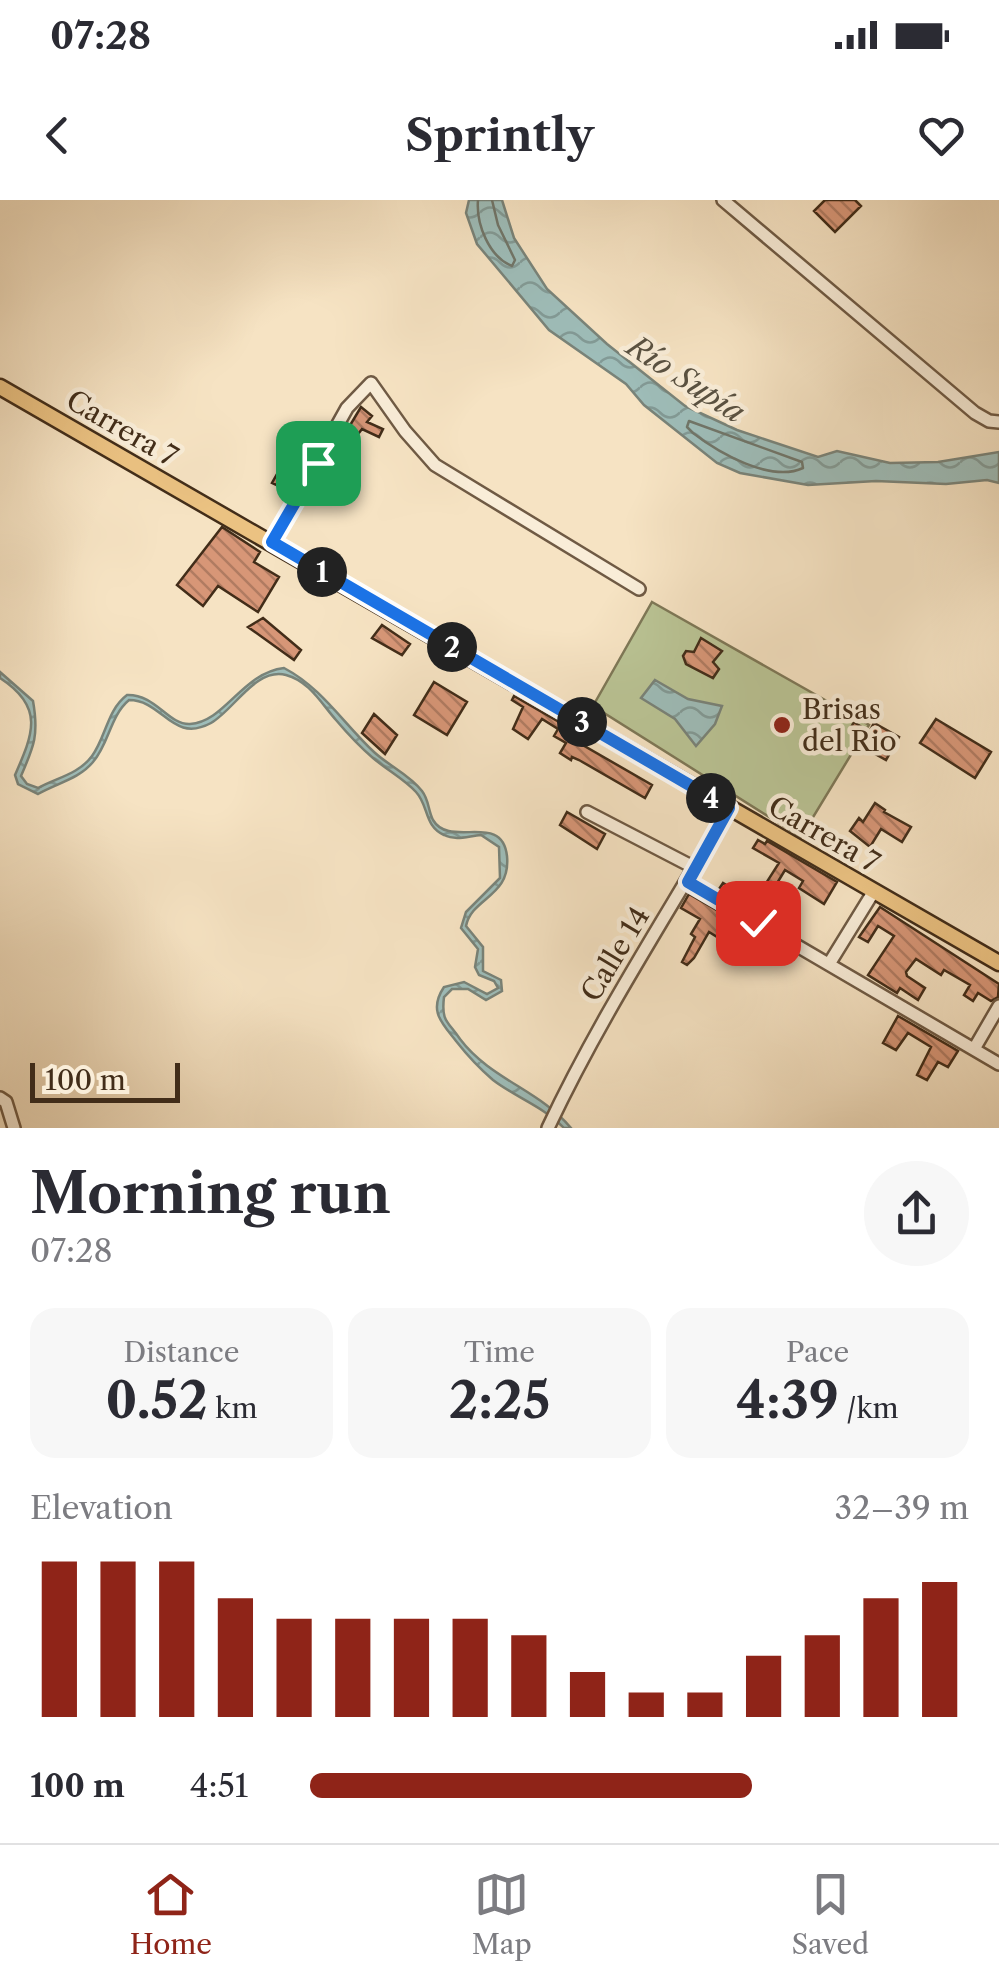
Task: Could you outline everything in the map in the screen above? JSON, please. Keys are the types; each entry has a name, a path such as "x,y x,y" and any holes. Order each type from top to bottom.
{"main road":[{"name":"Carrera 7","path":"0,387 999,964"}],"street":[{"path":"723,200 975,412 999,422"},
{"path":"272,542 347,408 371,383 404,432 435,465 639,588"},
{"name":"Calle 14","path":"549,1126 626,980 729,808"},
{"path":"587,812 694,868"},
{"path":"688,882 999,1064"},
{"path":"830,964 874,891"},
{"path":"974,1049 999,1006"},
{"path":"0,1098 6,1102 14,1128"}],"green space":[{"path":"652,602 869,725 801,837 593,706"}],"water":[{"path":"469,200 502,200 514,238 547,289 607,344 685,406 737,430 818,457 837,451 890,463 938,462 999,452 999,483 876,481 808,485 740,473 717,463 644,405 626,384 549,330 477,244 466,213"},
{"path":"284,668 310,685 374,752 417,785 433,820 441,828 451,832 486,832 503,843 507,870 503,880 470,916 466,926 483,947 483,971 501,980 502,991 486,1000 468,989 452,989 444,997 445,1017 472,1053 545,1104 571,1128 564,1128 488,1075 446,1028 437,1010 444,987 464,982 487,994 498,988 494,981 479,975 475,967 478,949 461,928 466,912 500,878 499,847 481,835 453,838 438,831 416,792 363,749 301,682 286,675 265,677 220,717 198,728 177,725 151,707 129,700 98,755 81,773 38,794 18,784 15,775 27,747 31,722 24,700 0,678 0,672 33,701 34,740 21,776 27,784 38,788 87,762 115,708 127,695 146,699 175,720 190,724 214,715 257,679"},
{"path":"655,680 688,699 722,706 715,724 696,746 675,719 641,698"}],"building":[{"path":"825,200 855,200 861,206 835,232 814,211"},
{"path":"361,407 372,416 367,422 383,429 379,437 362,429 348,447 340,442"},
{"path":"304,450 310,455 289,491 272,483 290,451 299,457"},
{"path":"222,527 260,552 254,562 279,577 258,612 218,586 203,606 177,585"},
{"path":"263,618 301,650 294,660 248,627"},
{"path":"382,625 410,644 402,655 372,638"},
{"path":"701,638 722,651 713,662 719,669 713,678 686,664 683,656 686,651 694,652"},
{"path":"434,682 467,702 447,735 414,715"},
{"path":"514,696 585,737 581,744 652,785 645,798 560,753 566,743 554,736 558,729 542,719 528,739 513,729 523,707 512,700"},
{"path":"374,714 397,735 385,754 362,733"},
{"path":"936,719 991,752 975,778 920,743"},
{"path":"854,722 869,732 874,723 899,737 886,760 861,746 865,739 850,729"},
{"path":"875,803 911,827 902,842 881,829 870,847 850,831 859,818 863,822"},
{"path":"567,812 605,834 597,849 560,825"},
{"path":"758,840 765,844 767,841 837,882 824,904 799,888 803,881 785,870 762,908 766,911 763,915 719,889 723,883 754,902 779,863 753,848"},
{"path":"689,894 782,948 773,963 759,955 763,948 727,932 722,940 709,932 694,958 687,965 682,962 700,919 681,908"},
{"path":"880,907 999,984 998,997 991,1001 978,993 973,1001 964,995 970,985 944,970 941,975 916,959 906,972 925,988 918,1000 900,988 897,993 868,975 894,936 878,926 868,942 859,937"},
{"path":"898,1016 958,1051 948,1067 938,1062 927,1080 917,1075 931,1047 908,1033 896,1050 883,1043"}],"place":[{"name":"Brisas del Rio","path":"782,725"}],"route":[{"path":"318,463 272,542 729,808 688,882 758,923"}],"water label":[{"name":"Río Supía","path":"686,379"}]}
